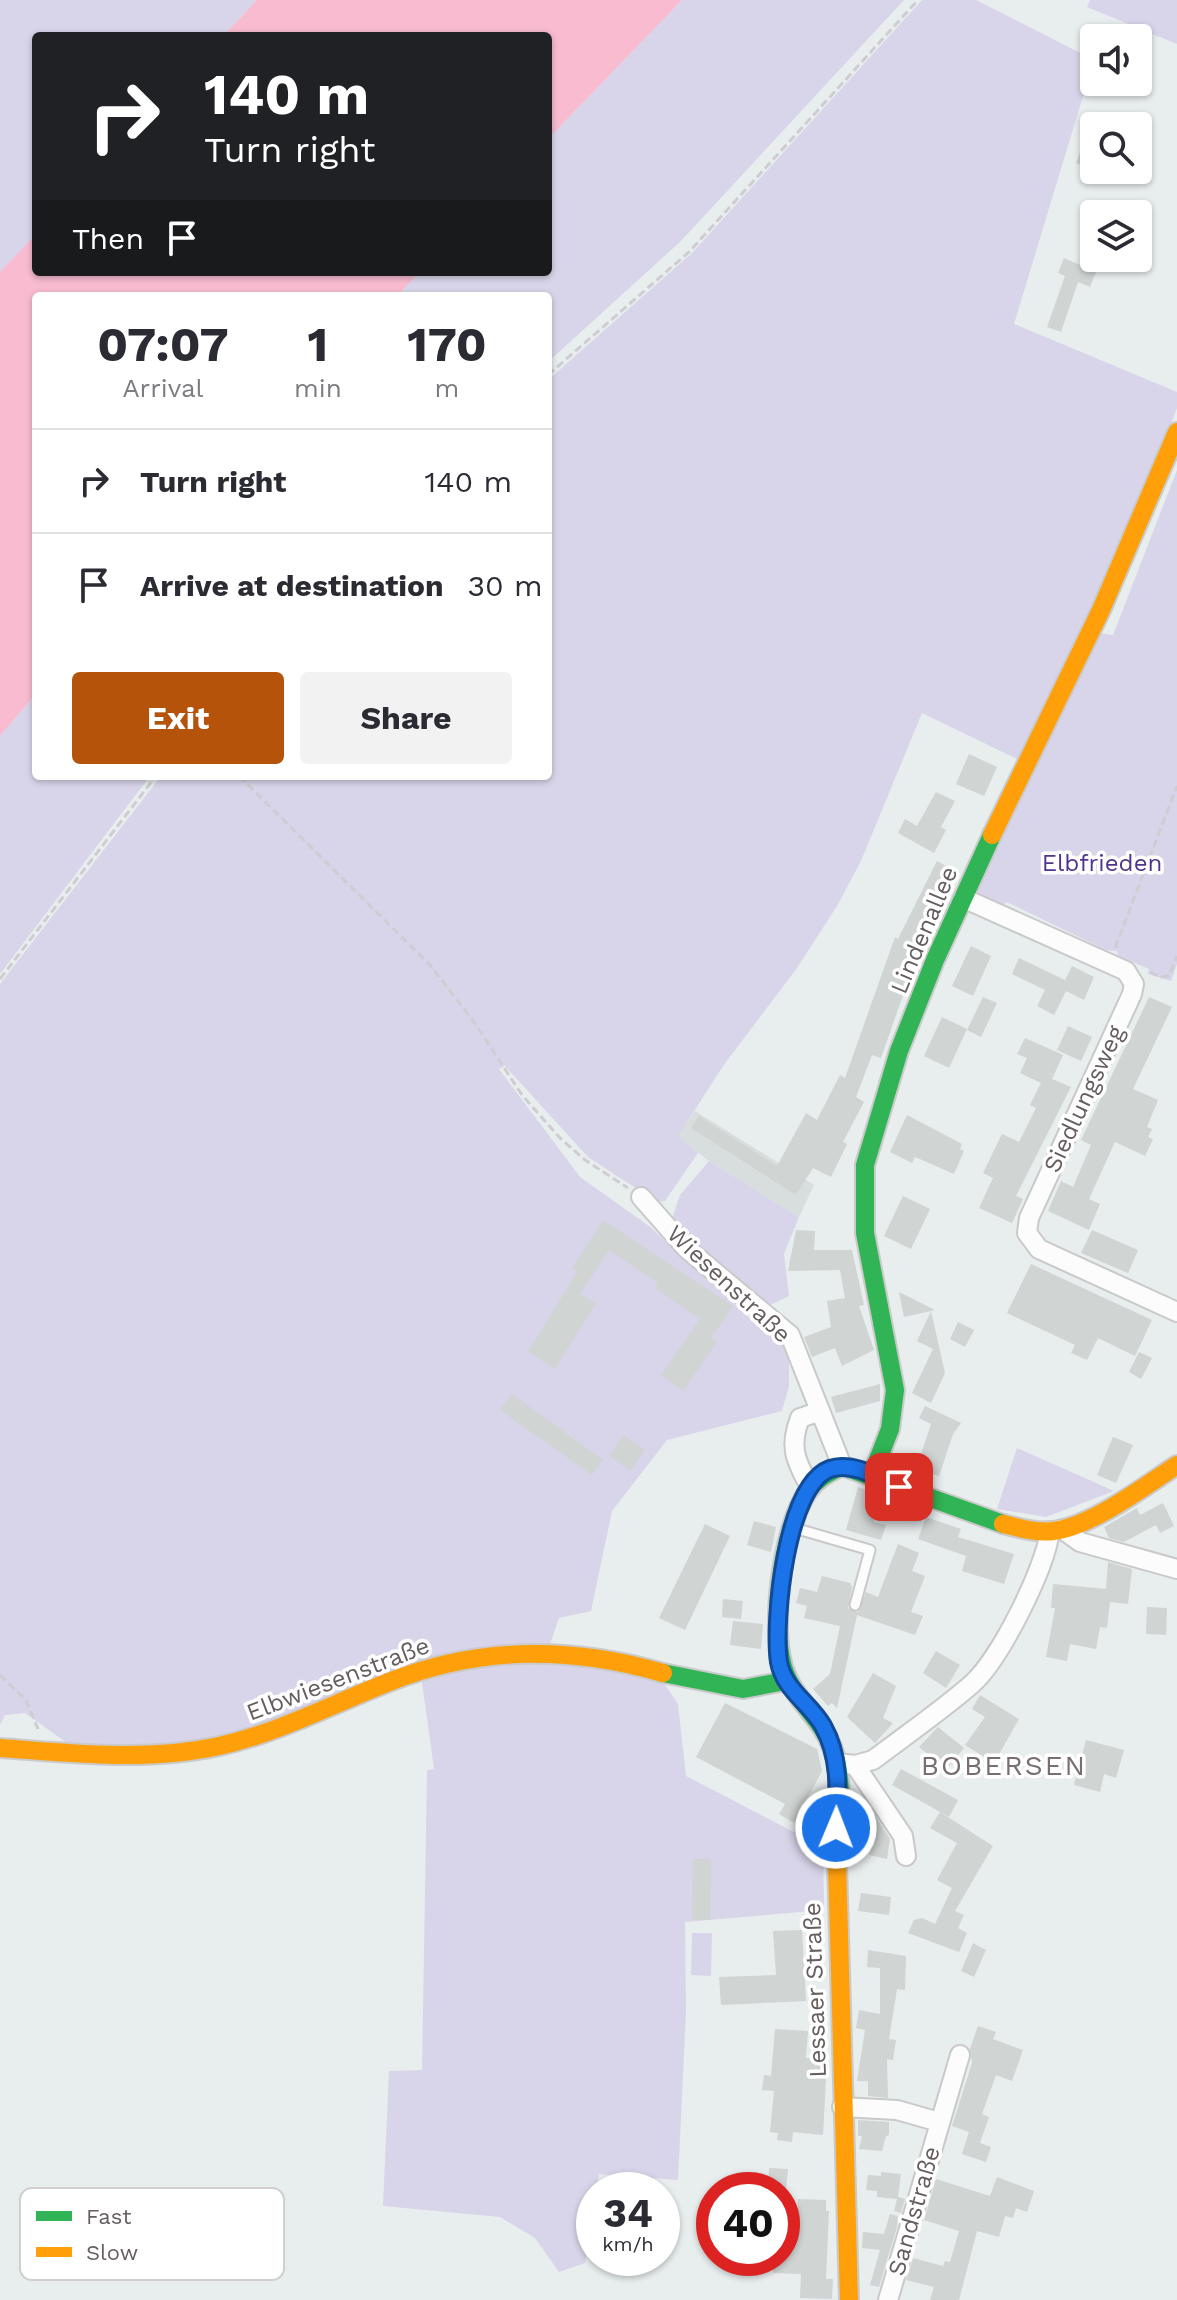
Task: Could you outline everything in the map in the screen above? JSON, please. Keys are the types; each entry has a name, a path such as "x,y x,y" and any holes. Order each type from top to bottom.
{"street":[{"name":"Lindenallee","path":"872,1475 889,1437 895,1398 888,1343 863,1225 863,1171 907,1033 963,898 1112,592 1177,432"},
{"path":"963,898 1108,962 1131,976"},
{"name":"Siedlungsweg","path":"1131,976 1134,984 1132,994 1029,1218 1027,1233 1039,1249 1177,1312"},
{"name":"Wiesenstraße","path":"641,1197 686,1248 790,1335 836,1468"},
{"path":"809,1485 792,1453 793,1436 800,1418 818,1412"},
{"path":"906,1856 903,1836 846,1764 873,1760 973,1683 1032,1591 1056,1530 1177,1465"},
{"path":"785,1681 779,1663 781,1596 794,1528 809,1485 836,1468 872,1475 1014,1527 1056,1530 1080,1542 1177,1569"},
{"name":"Elbwiesenstraße","path":"0,1748 98,1756 153,1755 208,1749 285,1727 430,1667 481,1656 602,1657 697,1682 743,1689 785,1681"},
{"name":"Lessaer Straße","path":"785,1681 823,1726 846,1764 835,1856 849,2300"},
{"name":"Sandstraße","path":"888,2300 960,2055"},
{"name":"Sandstraße","path":"842,2107 897,2110 939,2122"}],"lane":[{"path":"794,1528 870,1550 855,1605"}],"path":[{"path":"552,372 689,252 918,0"},
{"path":"0,979 153,780"},
{"path":"243,780 430,965 474,1022 522,1095 560,1138 585,1160 641,1197"},
{"path":"1108,962 1177,786"},
{"path":"1131,976 1149,972 1161,977 1169,976 1177,956"},
{"path":"0,1675 26,1700 48,1751"}],"shaded area":[{"path":"257,0 682,0 552,135 552,32 227,32"},
{"path":"32,238 32,276 416,276 401,292 32,292 32,699 0,736 0,272"},
{"path":"695,1111 814,1185 799,1217 709,1161 677,1136"}],"green space":[{"path":"0,0 257,0 227,32 32,32 32,238 0,272"},
{"path":"682,0 904,0 681,241 552,358 552,292 401,292 416,276 552,276 552,135"},
{"path":"922,0 976,0 1080,53 1080,96 1083,96 1014,324 1177,392 1177,408 1138,509 1019,760 922,713 861,861 837,906 797,968 723,1066 678,1136 698,1153 665,1201 657,1202 588,1157 505,1066 499,1069 580,1177 649,1226 750,1318 778,1336 789,1359 789,1386 782,1411 667,1440 612,1511 591,1611 559,1618 548,1650 485,1651 198,1747 70,1745 25,1713 5,1715 0,1725 0,984 158,780 552,780 552,376 692,253"},
{"path":"1090,0 1177,0 1177,44 1152,34 1152,24 1128,24 1087,7"},
{"name":"Elbfrieden","path":"1177,470 1177,964 1171,981 1148,974 1149,969 1118,956 1117,951 1106,950 1011,904 1006,902 1002,908 978,896 977,890 1099,633 1113,635"},
{"path":"32,699 32,780 147,780 0,974 0,736"},
{"path":"709,1161 799,1217 784,1254 789,1296 766,1307 689,1244 672,1219 680,1195"},
{"path":"1017,1448 1114,1491 1046,1517 997,1509"},
{"path":"572,1661 661,1679 678,1704 686,1776 823,1847 824,1910 685,1922 686,2012 678,2172 576,2172 576,2266 559,2272 535,2238 500,2217 383,2206 389,2071 422,2070 427,1770 434,1769 422,1682 488,1662"},
{"path":"692,1933 712,1933 711,1976 691,1975"}],"building":[{"path":"1064,258 1080,265 1080,272 1096,272 1090,287 1078,282 1061,332 1047,327 1065,276 1058,273"},
{"path":"969,754 997,767 984,796 956,784"},
{"path":"936,792 955,801 941,827 946,830 934,853 898,833 905,819 917,826"},
{"path":"937,861 955,871 935,911 939,913 916,958 881,1058 872,1055 856,1097 864,1102 843,1142 847,1144 831,1177 813,1168 796,1195 691,1128 699,1116 777,1166 806,1113 817,1120 840,1075 845,1078 895,937 898,939"},
{"path":"971,946 991,956 973,996 952,986"},
{"path":"1019,958 1065,980 1072,966 1094,977 1084,1000 1066,991 1054,1015 1037,1006 1045,990 1012,974"},
{"path":"983,997 997,1003 981,1037 967,1030"},
{"path":"1149,997 1172,1007 1133,1089 1158,1100 1147,1127 1152,1129 1148,1137 1153,1139 1145,1156 1115,1142 1089,1199 1100,1204 1089,1230 1048,1211 1061,1181 1073,1187 1091,1145 1081,1140"},
{"path":"942,1017 967,1029 949,1068 924,1056"},
{"path":"1068,1026 1092,1037 1081,1061 1057,1050"},
{"path":"1025,1038 1063,1055 1052,1079 1071,1087 1016,1196 1023,1199 1012,1223 979,1208 993,1178 983,1173 1002,1134 1019,1142 1036,1108 1030,1105 1041,1083 1020,1073 1027,1058 1017,1054"},
{"path":"907,1115 962,1144 960,1149 964,1151 954,1174 915,1157 912,1163 890,1152"},
{"path":"903,1196 930,1209 911,1249 884,1236"},
{"path":"603,1220 733,1306 711,1338 717,1342 683,1391 661,1375 700,1319 655,1288 658,1283 609,1250 580,1294 596,1303 555,1369 528,1352 577,1272 572,1268"},
{"path":"796,1230 815,1231 814,1250 852,1250 864,1305 859,1306 874,1350 842,1366 835,1348 812,1357 804,1337 831,1327 827,1301 845,1298 840,1270 788,1271"},
{"path":"1092,1230 1138,1250 1128,1273 1081,1253"},
{"path":"1031,1264 1152,1320 1135,1356 1098,1338 1087,1360 1071,1353 1075,1345 1007,1313"},
{"path":"899,1292 935,1310 904,1317"},
{"path":"931,1311 945,1373 931,1403 912,1393 933,1349 917,1341"},
{"path":"958,1322 974,1330 965,1347 950,1339"},
{"path":"1139,1352 1152,1358 1141,1379 1129,1372"},
{"path":"880,1384 880,1401 836,1413 831,1397"},
{"path":"512,1394 603,1460 592,1475 500,1410"},
{"path":"925,1406 961,1423 953,1434 939,1476 916,1469 931,1424 919,1418"},
{"path":"624,1435 645,1450 630,1471 609,1456"},
{"path":"1113,1437 1133,1445 1116,1483 1097,1475"},
{"path":"858,1487 882,1496 874,1522 886,1525 881,1540 846,1530"},
{"path":"1163,1503 1174,1526 1160,1533 1156,1525 1124,1542 1109,1538 1104,1527 1137,1508 1140,1515"},
{"path":"926,1517 961,1529 958,1537 1014,1554 1004,1584 962,1571 966,1556 918,1539"},
{"path":"754,1521 776,1527 771,1552 747,1545"},
{"path":"705,1524 730,1536 685,1630 659,1618"},
{"path":"898,1544 919,1553 912,1571 925,1576 911,1612 923,1616 915,1635 857,1615 837,1708 832,1703 828,1706 813,1689 830,1674 840,1626 804,1618 807,1606 796,1603 800,1588 817,1592 822,1576 850,1583 848,1608 858,1612 866,1592 878,1597"},
{"path":"1108,1562 1132,1569 1128,1604 1110,1602 1107,1628 1100,1627 1096,1649 1070,1644 1067,1661 1046,1657 1055,1608 1051,1608 1053,1584 1106,1589"},
{"path":"723,1599 743,1601 741,1619 722,1617"},
{"path":"1147,1607 1167,1608 1166,1635 1146,1634"},
{"path":"733,1621 763,1624 761,1649 730,1645"},
{"path":"936,1651 960,1665 946,1688 923,1673"},
{"path":"873,1673 896,1686 883,1718 893,1723 875,1743 847,1717"},
{"path":"980,1695 1019,1719 994,1763 965,1745 985,1717 972,1709"},
{"path":"725,1703 817,1749 822,1771 794,1823 779,1814 785,1804 696,1757"},
{"path":"938,1727 964,1748 947,1769 919,1747"},
{"path":"1086,1740 1124,1750 1116,1778 1104,1774 1100,1792 1074,1785"},
{"path":"901,1769 958,1800 949,1817 892,1785"},
{"path":"857,1804 868,1805 890,1839 887,1859 869,1855 872,1844 853,1842"},
{"path":"940,1812 993,1846 955,1911 964,1915 958,1928 967,1933 959,1952 908,1933 914,1920 922,1918 935,1924 952,1888 937,1880 957,1843 930,1828"},
{"path":"693,1859 711,1859 710,1920 692,1920"},
{"path":"861,1893 891,1897 889,1915 858,1911"},
{"path":"802,1930 806,2001 721,2005 719,1977 776,1975 773,1931"},
{"path":"973,1943 986,1950 974,1977 961,1971"},
{"path":"868,1950 906,1956 905,1990 897,1989 889,2039 896,2040 893,2060 887,2059 888,2098 868,2096 868,2081 857,2081 865,2030 856,2028 859,2010 880,2014 880,1968 867,1967"},
{"path":"978,2026 996,2032 993,2039 1023,2050 1012,2081 996,2075 982,2114 989,2117 980,2143 991,2147 986,2162 962,2154 969,2132 952,2126 972,2063 970,2049"},
{"path":"775,2029 808,2031 806,2058 822,2059 820,2078 826,2079 823,2135 793,2132 792,2142 777,2140 778,2133 770,2132 774,2091 762,2090 764,2075 771,2076"},
{"path":"858,2120 889,2122 889,2135 882,2151 859,2149 862,2136 858,2136"},
{"path":"769,2168 788,2169 788,2172 769,2172"},
{"path":"881,2172 901,2174 898,2197 905,2199 901,2213 894,2211 897,2199 877,2197 877,2191 866,2190 868,2175 881,2176"},
{"path":"997,2177 1034,2191 1027,2212 1016,2208 1013,2218 1005,2216 999,2237 977,2231 959,2300 930,2300 934,2287 906,2280 913,2258 943,2266 945,2261 950,2262 959,2231 924,2220 936,2179 990,2196"},
{"path":"800,2199 826,2200 826,2211 829,2211 826,2279 833,2279 832,2299 800,2298"},
{"path":"890,2214 898,2216 897,2227 879,2287 870,2285 880,2250 862,2248 863,2232 884,2234"}],"traffic: fast":[{"path":"872,1475 890,1429 895,1390 865,1233 865,1165 899,1051 935,960 992,835"},
{"path":"837,1862 840,1804 836,1761 828,1737 786,1675 778,1634 780,1582 799,1508 815,1483 842,1466 1003,1524"},
{"path":"663,1673 743,1689 785,1681"}],"traffic: slow":[{"path":"992,835 1101,610 1177,432"},
{"path":"1003,1524 1041,1531 1069,1528 1118,1504 1177,1465"},
{"path":"0,1748 137,1755 219,1746 284,1726 423,1670 491,1656 559,1654 628,1664 663,1673"},
{"path":"837,1862 849,2300"}],"district":[{"name":"BOBERSEN","path":"1004,1765"}],"route":[{"path":"836,1828 837,1763 823,1726 785,1681 779,1663 781,1596 787,1552 809,1485 829,1469 842,1466 899,1487"}]}
